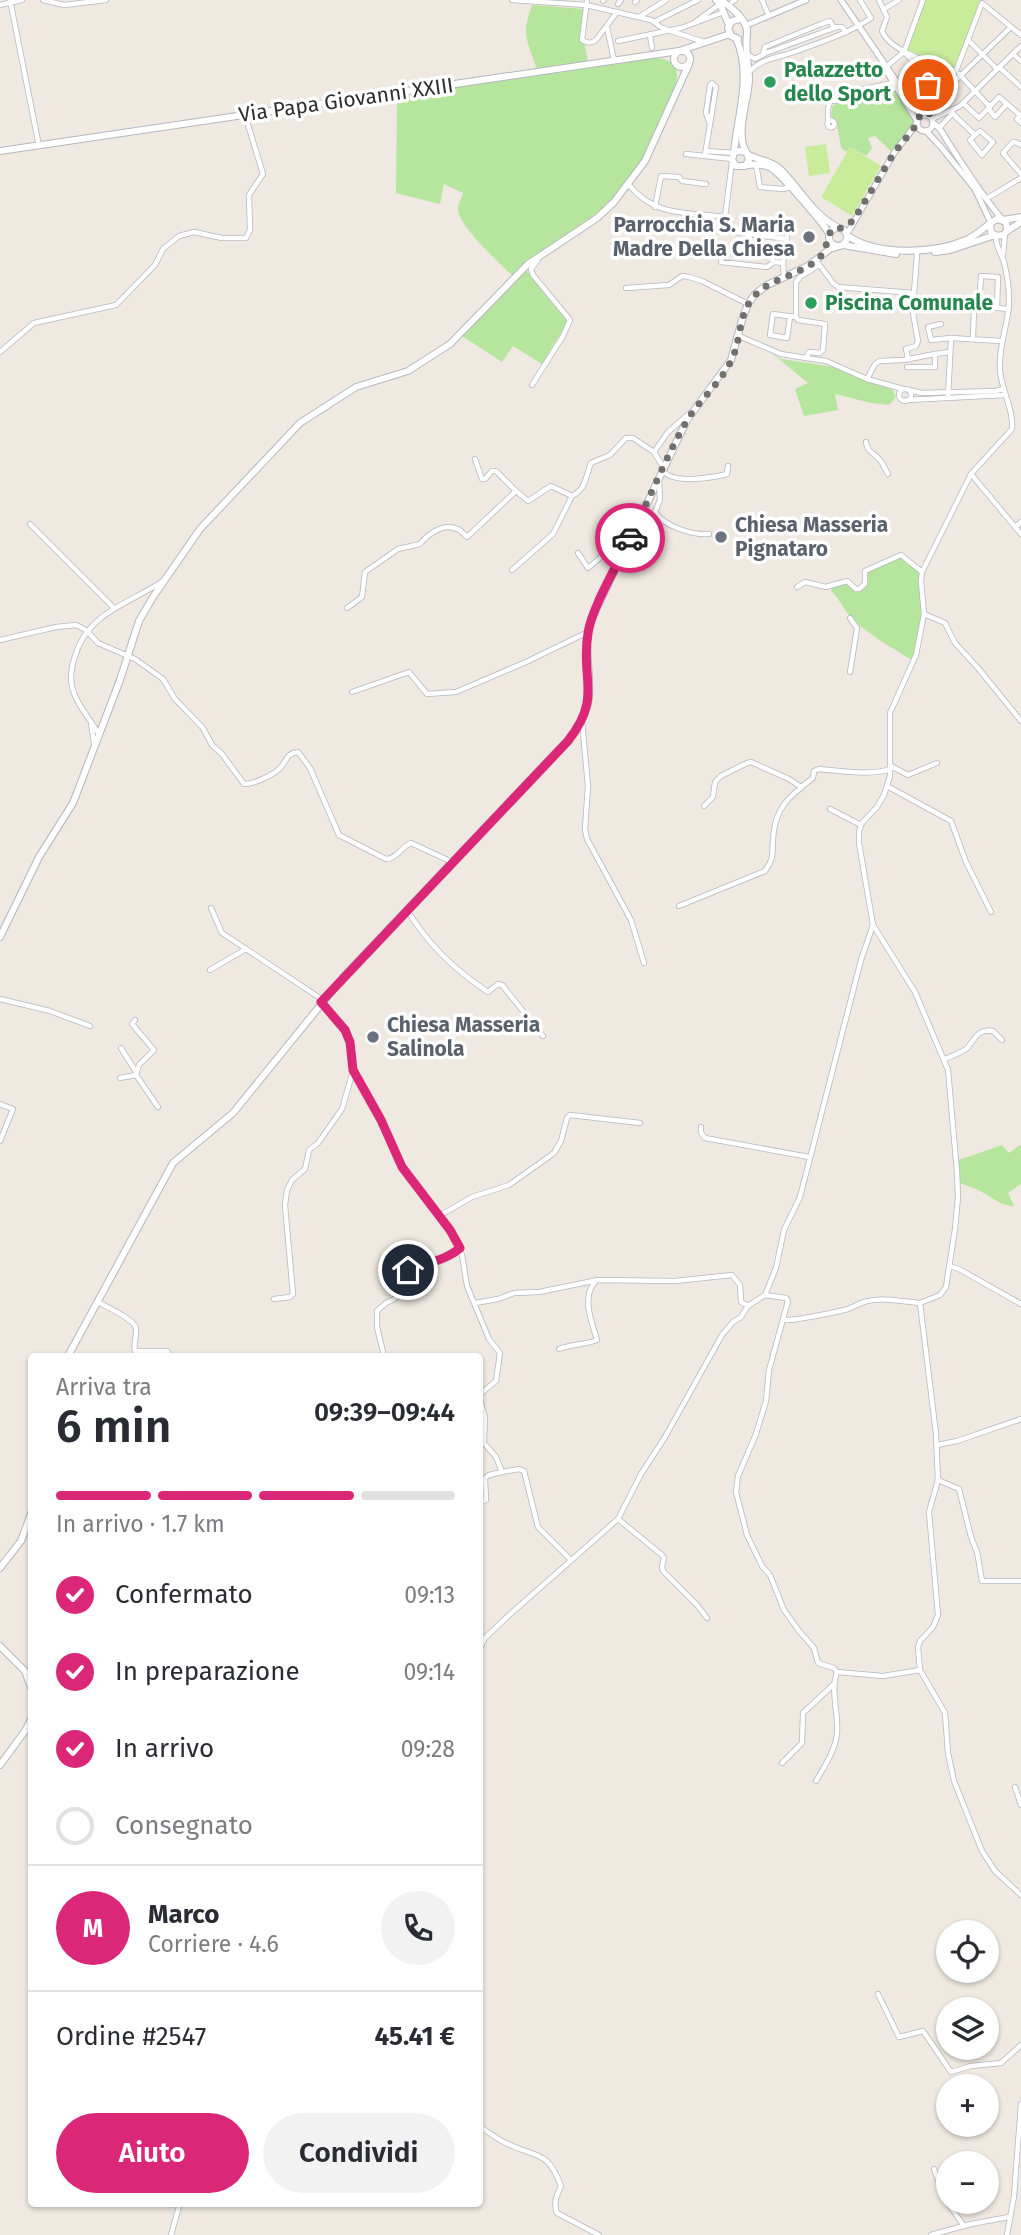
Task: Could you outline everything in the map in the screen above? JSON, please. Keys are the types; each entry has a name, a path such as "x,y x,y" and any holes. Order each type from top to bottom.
{"main road":[{"path":"719,1 730,4 747,29 748,73 741,132 742,143 751,164"},
{"path":"730,4 730,34 736,38 743,62 744,83 733,158 738,167 751,164 774,169 822,222 832,243 888,254 917,254 950,250 1006,232 1021,222"},
{"path":"729,25 735,19 740,19"},
{"path":"736,38 743,37 747,29"},
{"name":"Via Papa Giovanni XXIII","path":"0,151 653,52 680,51 730,34"},
{"name":"Via Papa Giovanni XXIII","path":"0,937 38,857 73,803 139,621 164,580 215,510 300,424 356,387 408,370 450,344 519,272 597,218 629,185 645,161 690,62 699,48 706,43"},
{"path":"676,64 685,67 690,62 689,54 680,51 675,55 676,64 680,79 678,86"},
{"name":"Via Papa Giovanni XXIII","path":"653,52 676,64"},
{"path":"733,158 738,150 777,166 821,215 856,242 876,247 918,250 956,244 997,219 1021,217"},
{"path":"1003,219 1007,225 1006,232"},
{"path":"990,224 990,230 995,236"},
{"path":"819,260 829,236 843,231"},
{"path":"70,1353 173,1163 233,1113 322,1001 568,741 582,720 589,698 588,632 595,612 694,410 726,369 735,351 748,304 761,289 841,246 843,231"},
{"path":"0,1569 21,1541 28,1522"},
{"path":"0,1646 28,1673"},
{"path":"0,1765 28,1725"}],"street":[{"path":"0,5 22,0"},
{"path":"43,0 64,5 106,0"},
{"path":"512,0 586,3 639,17 706,43"},
{"path":"639,17 666,0"},
{"path":"654,22 698,0"},
{"path":"762,0 769,16"},
{"path":"747,29 790,3 806,0"},
{"path":"841,0 916,110 940,127 986,199 1003,219"},
{"path":"746,53 755,59 790,53 858,27 871,18 860,0"},
{"path":"879,0 887,16 882,31 884,36 911,59 931,104 930,130 908,135"},
{"path":"884,9 899,0"},
{"path":"886,67 904,52 923,0"},
{"path":"10,1 39,147"},
{"path":"694,22 719,1"},
{"path":"586,3 582,40 586,42 593,42 617,12"},
{"path":"958,74 982,3 1020,31"},
{"path":"618,41 681,28 730,4"},
{"path":"687,25 687,36"},
{"path":"607,26 614,60"},
{"path":"931,104 958,74 1011,26"},
{"path":"748,73 764,57 834,28 842,27 846,32"},
{"path":"650,35 653,52"},
{"path":"968,40 1021,87"},
{"path":"940,127 1021,46"},
{"path":"904,52 958,74 995,117 1007,104"},
{"path":"1013,54 1021,61"},
{"path":"882,61 885,72 919,129 941,147 975,189 990,224"},
{"path":"925,89 939,65"},
{"path":"705,153 710,124 716,87 712,83 705,113 710,124"},
{"path":"828,122 832,96 894,85"},
{"path":"963,103 979,118 999,97 1020,115 1017,119 1021,122"},
{"path":"843,231 853,221 894,153 917,122 954,111"},
{"path":"954,111 975,135"},
{"path":"0,352 34,323 116,305 155,265 163,249 179,236 194,232 222,238 246,238 250,230 249,195 263,174 245,115"},
{"path":"980,131 993,142 982,155 970,140 975,135 980,131"},
{"path":"986,199 1021,176 1003,153 1012,143 1021,145"},
{"path":"687,155 705,153 733,158 725,217 727,231 787,239 784,277"},
{"path":"751,164 760,187 790,187"},
{"path":"731,178 738,167"},
{"path":"655,207 661,176 679,177 682,181 706,184"},
{"path":"629,185 639,197 655,207 725,217"},
{"path":"1002,256 1006,232"},
{"path":"784,1320 796,1321 845,1310 865,1301 897,1300 920,1303 940,1295 946,1287 958,1197 948,1070 915,992 873,925 859,843 861,825 877,807 887,786 891,768 890,713 911,668 924,614 922,572 971,474 1012,429 1013,422 1004,392 999,360 1009,309 1008,278 995,236"},
{"path":"981,240 996,246 1002,256"},
{"path":"772,260 767,267 721,262 723,250 772,260 783,263"},
{"path":"531,385 563,336 570,320 533,275 533,265 542,254"},
{"path":"908,359 906,348 916,345 918,341 913,313 917,254"},
{"path":"806,358 809,352 820,353 823,350 825,324 798,320 793,317 773,314 770,335 787,338 793,317 796,282 819,260 838,287 914,293"},
{"path":"625,288 669,285 682,276 702,281 748,304"},
{"path":"973,339 981,276 998,277 997,308"},
{"path":"913,306 967,310 977,307 1009,309"},
{"path":"942,324 928,327 931,340 951,338 1001,341"},
{"path":"739,336 781,354 826,361 888,385 922,393 948,395"},
{"path":"948,395 951,338"},
{"path":"867,379 875,364 880,362 950,352"},
{"path":"907,367 935,367 935,354"},
{"path":"888,385 902,400 1004,392"},
{"path":"900,396 906,389"},
{"path":"906,389 911,394 907,400"},
{"path":"654,452 668,432 694,410"},
{"path":"512,570 554,534 572,496 584,486 592,463 610,455 626,438 633,438 654,452 671,478 698,479 727,474 728,467"},
{"path":"866,442 869,452 881,461 888,474"},
{"path":"475,459 482,478 485,479 492,471 496,471 528,501 551,486 572,496"},
{"path":"971,474 1021,534"},
{"path":"659,480 660,500 656,512 658,517 678,528 709,534"},
{"path":"347,608 362,597 364,575 368,569 398,549 420,544 425,537 448,527 457,528 467,537 516,491"},
{"path":"1015,527 1021,522"},
{"path":"30,524 114,608"},
{"path":"578,552 588,568 611,550 617,548 624,551"},
{"path":"797,587 805,582 826,586 847,580 859,589 865,583 865,571 901,555 922,572"},
{"path":"99,735 75,696 71,683 72,664 77,648 86,630 114,608 164,580"},
{"path":"142,594 153,597"},
{"path":"924,614 945,623 955,643 1021,721"},
{"path":"850,618 857,628 850,672"},
{"path":"0,640 76,625 86,630 98,643 128,655 163,679 175,699 204,728 212,744 244,784 250,784 279,769 289,755 298,752 310,768 339,835 386,859 394,858 405,845 411,843 452,862"},
{"path":"352,692 409,673 427,694 456,692 526,663 588,632"},
{"path":"88,715 94,747"},
{"path":"582,720 588,786 585,829 587,839 631,920 644,963"},
{"path":"704,806 716,792 715,782 747,762 789,779 801,787"},
{"path":"679,906 765,871 773,859 773,837 785,800 813,778 817,769 883,772 891,768 908,775 937,763"},
{"path":"887,786 951,821 966,862 990,912"},
{"path":"830,809 861,825"},
{"path":"211,908 222,933 322,1001 345,1030 350,1042 353,1070 342,1109 318,1143 309,1150 304,1169 292,1180 287,1190 285,1205 293,1294 290,1297 274,1299"},
{"path":"407,910 448,961 488,992 498,984 502,985 543,1036"},
{"path":"483,1642 508,1616 618,1518 722,1335 741,1317 748,1306 765,1295 776,1268 784,1230 800,1197 860,960 873,925"},
{"path":"210,970 246,950"},
{"path":"0,999 50,1010 90,1026"},
{"path":"135,1020 132,1024 154,1050 139,1065 136,1074"},
{"path":"945,1059 964,1050 985,1031 993,1031 1002,1040"},
{"path":"121,1048 159,1107"},
{"path":"353,1070 381,1120 402,1167 460,1248 464,1275 489,1339 499,1353 496,1381 483,1397"},
{"path":"120,1078 136,1074"},
{"path":"0,1104 13,1109 0,1141"},
{"path":"439,1216 472,1197 509,1185 554,1153 570,1115 640,1123"},
{"path":"701,1127 705,1138 809,1157"},
{"path":"383,1353 377,1327 377,1311 396,1298 403,1272 446,1259 460,1248"},
{"path":"949,1266 1021,1304"},
{"path":"475,1303 514,1293 539,1292 596,1281 675,1281 732,1275 740,1285 741,1302 748,1306"},
{"path":"559,1349 570,1344 582,1345 597,1340 588,1305 591,1287 596,1281"},
{"path":"765,1295 786,1298 788,1301 769,1370 766,1401 738,1476 736,1492 747,1535 762,1566 770,1575 784,1610 814,1648 818,1663 834,1668 837,1672 883,1676 920,1670"},
{"path":"98,1303 132,1321 136,1329 135,1351 168,1353"},
{"path":"920,1303 937,1445 938,1480 929,1512 938,1615 933,1627 918,1647 920,1670 944,1713 954,1782 982,1851 995,1871 1021,1895"},
{"path":"483,1411 484,1443 496,1457 502,1472"},
{"path":"937,1445 1021,1419"},
{"path":"483,1502 487,1497 485,1478 489,1475 519,1469 524,1471 538,1527 571,1560"},
{"path":"938,1480 959,1489 977,1552 982,1581 1021,1581"},
{"path":"618,1518 662,1555 663,1572 707,1618"},
{"path":"816,1781 837,1737 834,1684 837,1672"},
{"path":"782,1763 802,1743 803,1713 834,1684"},
{"path":"1015,1787 1021,1805"},
{"path":"878,1994 899,2037 923,2031 951,2072 971,2066 1000,2063 1021,2045"},
{"path":"1007,2235 1014,2196 1021,2104"},
{"path":"483,2129 509,2145 534,2153 551,2164 561,2186 555,2200 557,2213 599,2235"},
{"path":"934,2169 945,2199 964,2226"},
{"path":"171,2235 179,2207"},
{"path":"931,2235 1009,2217"}],"green space":[{"path":"925,0 980,0 955,68 907,50"},
{"path":"532,5 584,9 581,41 585,45 588,62 537,69 526,31"},
{"path":"654,58 673,64 677,75 676,82 662,119 637,168 618,193 598,211 512,275 464,224 458,209 463,193 444,184 440,204 396,193 397,94"},
{"path":"895,89 914,121 893,153 875,136 868,138 872,148 866,156 850,147 847,152 841,148 837,124 831,116 832,107 838,103"},
{"path":"826,144 830,173 809,176 805,147"},
{"path":"850,147 881,166 852,216 821,197"},
{"path":"525,269 569,319 542,364 513,346 502,362 462,336"},
{"path":"767,349 781,359 834,367 892,389 896,397 889,405 835,394 838,410 804,416 795,389 808,383"},
{"path":"901,557 919,571 922,611 912,660 858,623 831,591 833,587 847,581 857,591 862,588 866,571"},
{"path":"1002,1145 1009,1153 1021,1146 1021,1184 1008,1193 1014,1206 1001,1203 959,1183 959,1160"}],"way so far":[{"path":"630,538 687,420 732,360 748,304 761,289 817,260 826,248 832,229 842,228 853,221 919,117 929,116 931,104 925,89 928,85"}],"place":[{"name":"Palazzetto dello Sport","path":"770,82"},
{"name":"Parrocchia S. Maria Madre Della Chiesa","path":"809,237"},
{"name":"Piscina Comunale","path":"811,303"},
{"name":"Chiesa Masseria Pignataro","path":"721,537"},
{"name":"Chiesa Masseria Salinola","path":"373,1037"}],"route":[{"path":"408,1270 446,1259 460,1248 450,1230 402,1167 381,1120 353,1070 350,1042 344,1027 321,1002 579,727 589,698 589,626 630,538"}]}
